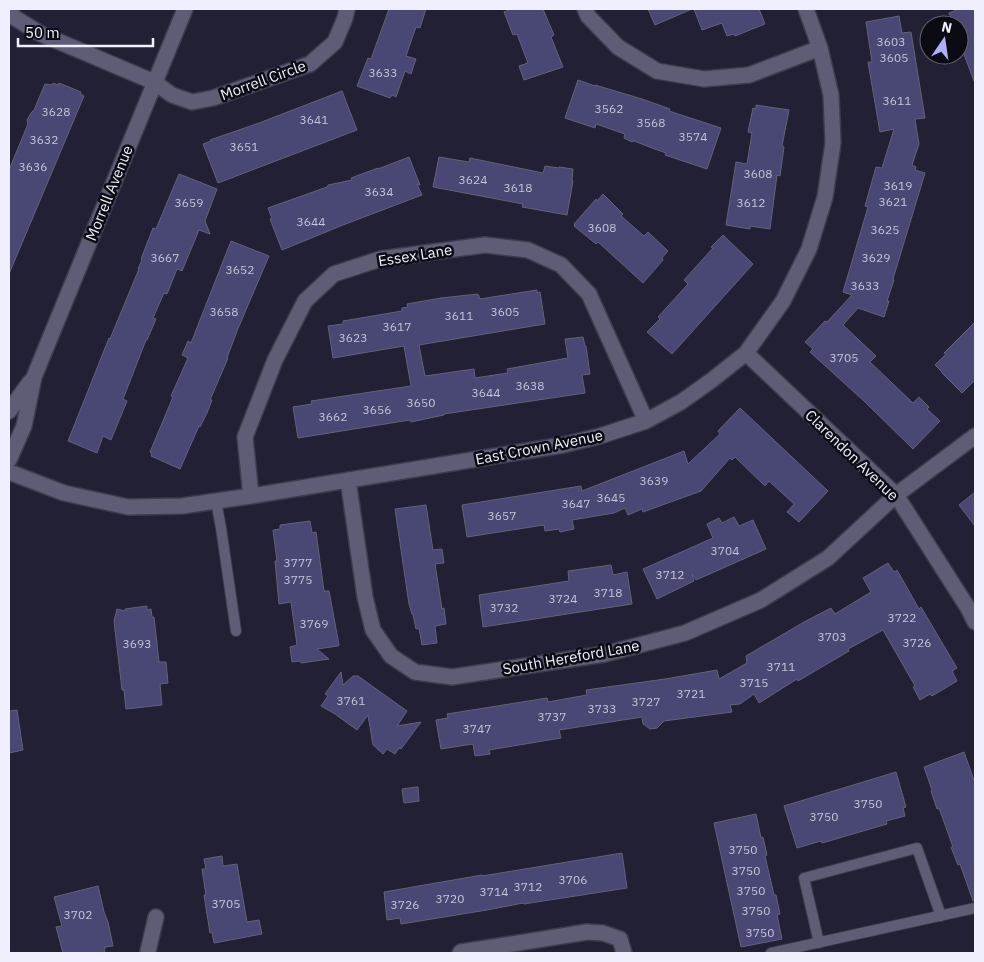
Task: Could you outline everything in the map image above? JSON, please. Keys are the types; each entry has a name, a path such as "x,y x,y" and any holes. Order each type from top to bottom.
{"street":[{"name":"Morrell Avenue","path":"9,460 24,426 34,377 185,9"},
{"name":"Morrell Circle","path":"9,11 15,18 41,34 154,82 172,95 192,102 213,98 310,64 335,42 347,9"},
{"path":"585,9 588,16 618,47 657,71 694,78 704,79 749,75 820,48"},
{"name":"East Crown Avenue","path":"9,472 64,493 128,507 182,506 563,445 600,436 646,421 681,402 746,353 783,301 809,249 826,197 833,143 831,95 820,48 806,9"},
{"name":"Essex Lane","path":"251,496 245,437 275,360 305,301 334,274 380,259 485,245 528,250 561,264 589,294 646,421"},
{"name":"Clarendon Avenue","path":"746,353 896,495 975,622"},
{"name":"Morrell Avenue","path":"9,411 34,377"},
{"name":"South Hereford Lane","path":"348,480 365,596 373,630 391,656 415,672 452,677 605,654 685,633 762,600 828,558 896,495 975,436"},
{"path":"148,953 156,916"},
{"path":"460,953 587,932 603,933 620,939 624,953"}],"lane":[{"path":"216,501 236,631"},
{"path":"819,943 804,878 917,848 941,916"},
{"path":"771,953 975,908"}],"building":[{"path":"389,9 426,9 420,28 416,27 406,56 416,59 411,74 405,71 396,97 392,95 390,98 357,86 368,58 371,59"},
{"path":"511,9 543,9 554,35 551,37 563,67 524,80 519,66 528,63 517,34 513,35 504,12"},
{"path":"648,9 692,9 655,25"},
{"path":"694,9 759,9 765,24 735,36 734,34 727,36 722,23 702,30"},
{"path":"959,9 975,9 974,81 968,65 969,15 950,15 949,13"},
{"path":"899,16 902,33 911,32 925,118 915,119 919,144 912,165 916,167 915,170 925,173 893,279 884,317 858,308 843,325 876,356 870,362 913,403 919,397 929,407 927,409 940,421 913,449 810,352 813,349 805,342 852,295 843,292 868,207 865,206 876,167 882,168 894,129 880,132 868,62 872,62 866,22"},
{"path":"578,80 642,99 670,109 669,111 721,128 707,169 665,155 666,153 634,141 632,142 624,138 625,134 596,124 595,128 565,118"},
{"path":"53,83 58,85 59,83 81,92 80,94 84,96 9,274 9,170 28,124 27,120 34,110 45,84 52,85"},
{"path":"342,91 357,130 218,183 203,144"},
{"path":"756,105 789,110 782,146 784,147 780,176 777,175 770,229 750,226 750,229 726,225 736,162 747,164 752,133 748,132 753,108 756,109"},
{"path":"409,157 422,195 282,250 270,219 272,218 268,208 327,187 328,185 352,180 351,178"},
{"path":"439,157 469,162 470,158 543,173 545,166 573,169 573,181 567,215 522,207 523,204 433,187"},
{"path":"179,174 217,189 205,221 210,234 199,230 182,271 177,269 167,294 164,293 153,318 156,319 123,399 127,401 111,440 103,436 97,453 68,441 139,269 153,228 156,229"},
{"path":"603,194 623,214 621,216 644,236 648,232 668,251 662,258 663,260 643,283 598,242 596,244 574,226 596,199 597,201"},
{"path":"723,235 753,264 672,354 647,332 688,284 684,280"},
{"path":"231,241 269,256 237,331 210,400 212,400 207,413 199,426 180,469 151,456 150,452 173,397 171,396 188,358 182,355 188,341 191,343"},
{"path":"537,290 537,293 540,292 545,324 419,345 425,376 474,369 475,378 508,373 507,369 568,358 565,339 583,337 590,374 582,375 585,393 444,414 411,422 410,420 298,438 293,407 312,404 311,401 411,386 404,346 333,358 328,326 343,324 343,321 402,311 402,308 408,307 407,304 441,298 478,294 480,299"},
{"path":"975,322 975,380 962,393 935,365 946,354 944,353"},
{"path":"740,408 828,491 799,522 787,512 794,504 769,481 765,486 735,457 732,460 730,458 701,491 643,512 642,509 628,515 625,508 614,513 572,520 574,529 560,532 559,529 545,531 544,525 467,537 462,505 581,486 582,491 684,451 688,464 720,434 718,431"},
{"path":"975,492 975,526 959,505"},
{"path":"426,505 433,550 442,549 444,563 435,564 446,624 435,626 437,643 422,645 419,628 416,629 409,604 395,509"},
{"path":"734,517 739,526 753,520 766,549 696,580 692,574 694,581 657,599 643,569 713,538 707,524 719,518 722,523"},
{"path":"310,521 312,533 316,532 324,591 329,591 339,645 317,649 329,659 301,663 300,661 292,662 290,647 297,645 291,602 279,604 273,530 280,529 280,525"},
{"path":"888,563 894,572 897,570 919,609 921,607 957,668 952,671 957,681 932,696 930,694 920,700 913,687 915,686 883,630 759,703 754,694 740,704 730,705 732,712 664,721 657,728 650,729 643,724 642,717 559,730 561,738 489,750 490,754 475,756 473,744 441,749 436,720 448,718 447,714 547,698 548,702 587,695 586,690 717,670 719,679 747,663 746,656 804,622 831,608 835,614 871,592 863,578"},
{"path":"611,565 613,575 627,572 632,604 483,627 479,595 569,581 568,571"},
{"path":"147,606 147,610 151,609 152,617 154,617 159,662 166,662 168,683 160,684 162,705 126,709 114,621 117,609 125,611 125,609"},
{"path":"341,672 343,685 353,676 358,676 407,711 397,726 421,722 401,749 399,748 395,754 387,749 383,754 373,745 368,715 357,730 321,706 328,696 325,694"},
{"path":"17,710 23,750 9,753 9,711"},
{"path":"964,752 975,783 975,901 973,901 960,864 958,865 951,847 953,847 939,808 937,809 924,767"},
{"path":"896,772 906,807 903,808 905,816 886,821 887,824 822,843 821,841 797,848 784,806"},
{"path":"418,787 419,801 404,803 402,789"},
{"path":"756,814 780,914 777,915 782,939 741,947 714,823"},
{"path":"622,853 627,888 523,903 401,924 400,918 387,920 384,892"},
{"path":"222,856 223,866 237,864 247,922 259,920 262,934 214,943 212,932 210,933 202,869 206,869 204,859"},
{"path":"98,886 113,946 105,947 105,953 63,953 56,927 62,926 54,897"}]}
